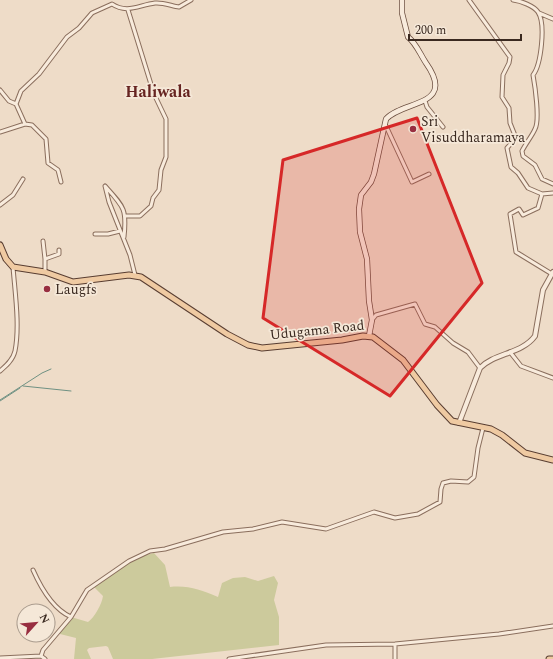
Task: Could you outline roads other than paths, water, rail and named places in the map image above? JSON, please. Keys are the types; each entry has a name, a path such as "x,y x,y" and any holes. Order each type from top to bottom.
{"main road":[{"path":"369,336 372,320 369,301 367,259 360,228 359,201 361,195 371,182 374,174 386,126 386,119 391,114 425,101 434,89 435,80 429,67 408,37 402,13 402,0"},
{"path":"0,245 6,259 13,267 45,272 73,282 135,276"},
{"name":"Udugama Road","path":"135,276 148,281 240,341 254,347 273,348 369,336 379,341 403,360 441,410 452,420 459,423 483,427 502,435 525,453 553,460"}],"street":[{"path":"16,104 21,91 39,74 67,37 79,28 92,13 112,4 118,8 128,10 160,2 179,7 191,0"},
{"path":"468,0 510,57 509,63 503,75 502,97 509,108 510,123 516,138 506,148 510,164 528,188 542,194 553,193"},
{"path":"513,0 521,1 539,13 553,19"},
{"path":"126,216 140,216 151,206 153,198 159,190 161,170 166,157 167,146 166,119 154,94 128,10"},
{"path":"539,13 542,31 541,50 537,71 533,75 537,98 537,122 535,129 522,151 523,156 535,165 542,179 553,184"},
{"path":"0,90 9,101 16,104 25,124"},
{"path":"425,101 427,107 443,127"},
{"path":"0,132 25,124 32,125 46,139 48,163 58,170 61,182"},
{"path":"386,126 412,182 430,174"},
{"path":"0,205 13,195 23,179"},
{"path":"124,237 126,216 124,210 105,186 108,202 124,237 135,276"},
{"path":"459,423 480,368 485,363 510,352 535,336 543,290 552,273 516,252 510,214 519,209 523,214 538,208 542,194"},
{"path":"95,234 108,234 120,231"},
{"path":"43,241 45,272"},
{"path":"45,259 58,254 59,250"},
{"path":"0,371 12,358 15,351 17,317 13,267"},
{"path":"372,320 376,315 415,304 425,324 435,327 453,343 468,352 480,368"},
{"path":"510,352 521,366 553,378"},
{"path":"41,656 43,650 71,616 87,590 130,561 150,551 166,549 223,532 252,529 282,522 326,529 374,512 395,518 418,514 436,506 440,502 443,484 451,481 468,482 474,476 483,427"},
{"path":"33,570 40,587 61,611 71,616"},
{"path":"229,659 326,645 395,644 499,634 553,626"},
{"path":"395,644 395,659"},
{"path":"0,658 41,656 44,659"}],"waterway":[{"path":"0,400 42,373 51,369"},
{"path":"23,386 71,391"},
{"path":"0,401 20,388"}],"place":[{"name":"Sri Visuddharamaya","path":"413,129"},
{"name":"Laugfs","path":"47,289"}],"district":[{"name":"Haliwala","path":"158,92"}]}
